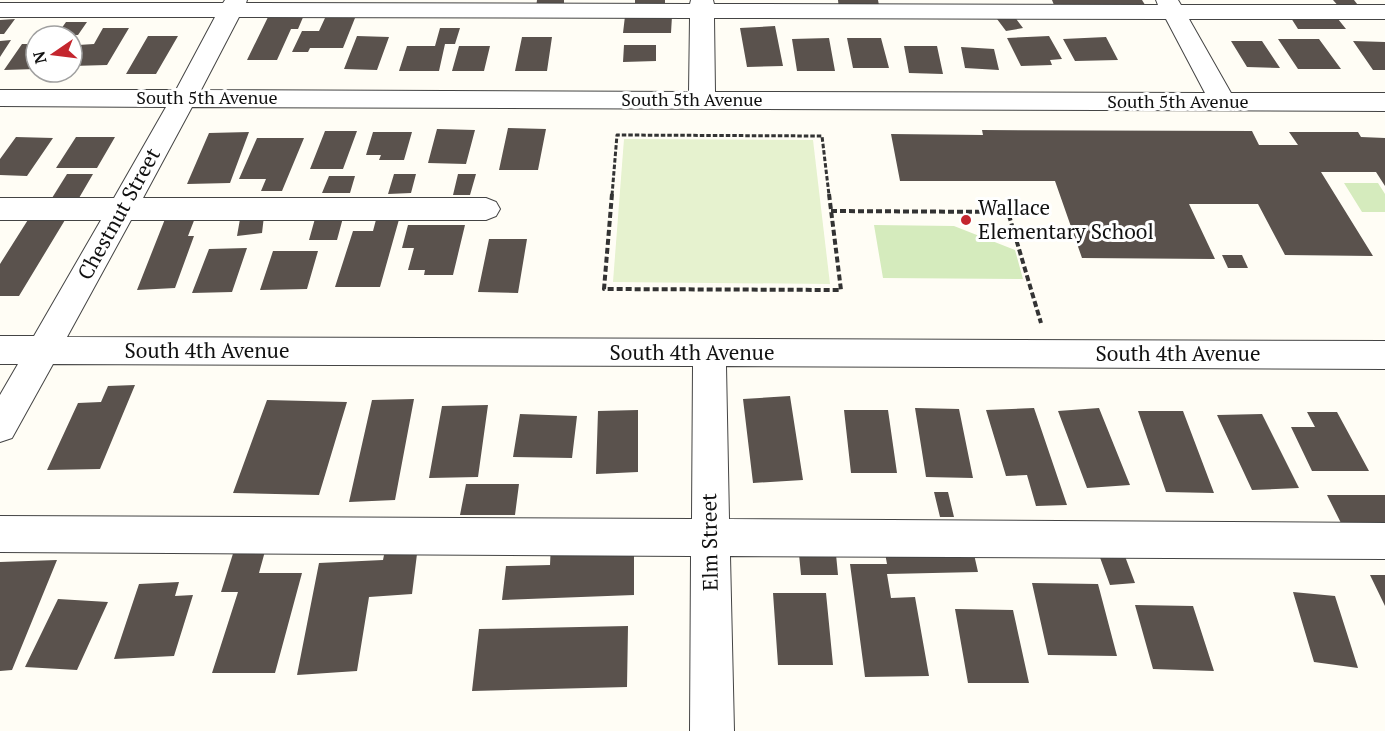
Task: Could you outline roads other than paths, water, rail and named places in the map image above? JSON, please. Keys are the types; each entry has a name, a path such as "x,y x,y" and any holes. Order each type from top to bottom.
{"street":[{"path":"0,10 233,5 702,5 1170,6 1385,12"},
{"name":"Chestnut Street","path":"0,427 185,97 233,5"},
{"path":"702,5 702,99"},
{"path":"1170,6 1223,102"},
{"name":"South 5th Avenue","path":"0,98 1385,102"},
{"path":"0,209 486,209"},
{"name":"South 4th Avenue","path":"0,350 1050,354 1381,361"},
{"name":"Elm Street","path":"709,354 712,731"},
{"path":"0,534 1385,541"}],"place":[{"name":"Wallace Elementary School","path":"966,220"}]}
